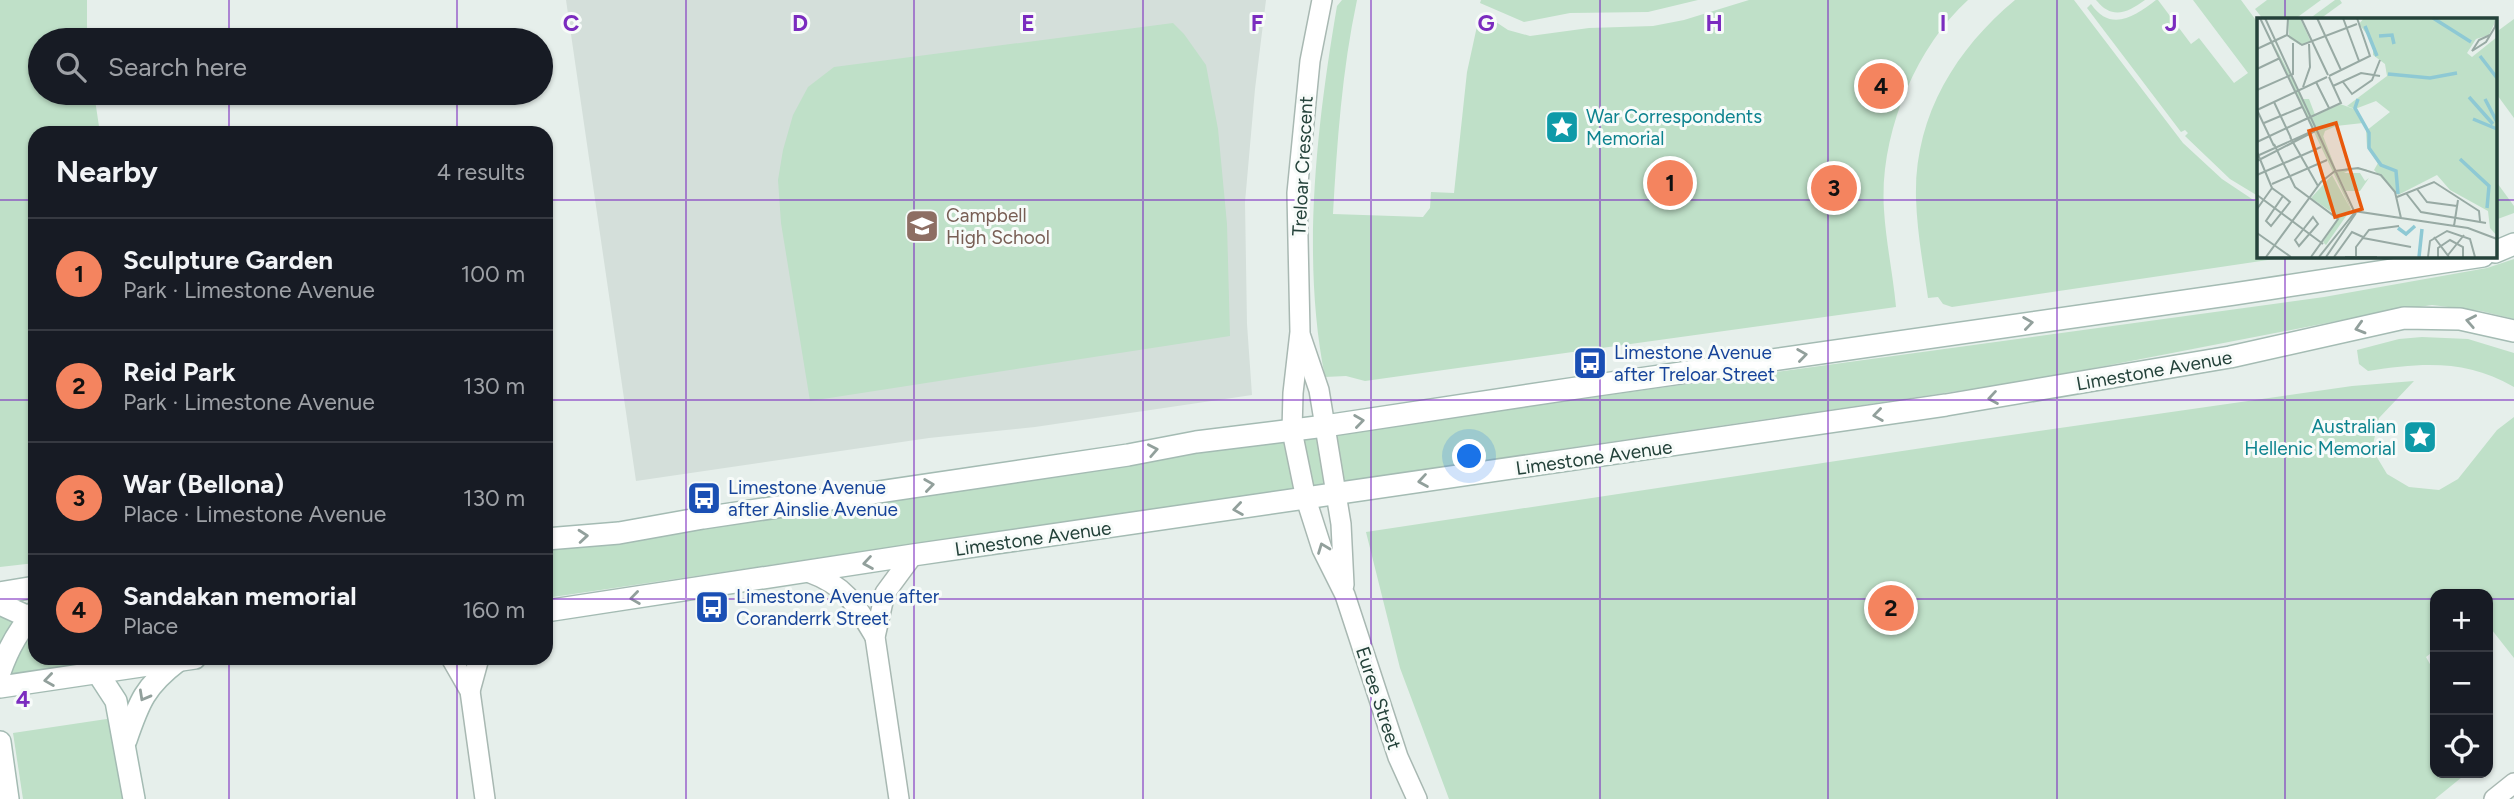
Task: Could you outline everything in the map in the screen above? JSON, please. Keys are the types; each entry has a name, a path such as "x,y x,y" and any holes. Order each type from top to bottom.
{"main road":[{"path":"2496,252 2514,244"},
{"path":"553,538 619,533 1128,455 1196,442 1292,431 2476,257"},
{"name":"Limestone Avenue","path":"553,610 2028,392 2230,357 2404,318 2460,319 2514,331"},
{"path":"0,593 28,588"},
{"path":"0,604 28,615"},
{"path":"0,672 9,647 28,623"},
{"path":"125,742 142,697 152,681 177,665"},
{"path":"0,687 93,666 117,701 134,799"},
{"path":"0,742 8,799"}],"street":[{"name":"Treloar Crescent","path":"1292,431 1300,332 1297,193 1310,61 1321,0"},
{"name":"Treloar Crescent","path":"1300,332 1319,390 1325,426"},
{"name":"Euree Street","path":"1325,426 1341,524 1345,595"},
{"name":"Euree Street","path":"1292,431 1306,499 1322,549 1345,595 1398,757 1417,799"},
{"path":"899,799 875,637 885,593 913,555"},
{"path":"808,572 832,583 851,598 875,637"},
{"path":"455,665 470,691 485,799"},
{"path":"470,691 477,665"},
{"path":"2494,799 2514,783"}],"shaded area":[{"name":"Campbell High School","path":"566,0 1266,0 1245,202 1247,324 1252,395 636,481"}],"green space":[{"path":"0,0 87,0 87,28 28,28 28,105 96,105 99,126 28,126 28,564 0,567"},
{"path":"1342,0 1357,0 1344,80 1333,214 1423,217 1430,208 1431,192 1454,193 1467,72 1479,17 1490,18 1508,30 1530,36 1589,28 1653,26 1684,20 1749,0 1968,0 1931,43 1916,69 1894,124 1887,153 1884,210 1896,307 1365,381 1346,376 1325,377 1314,285 1314,191 1323,97 1337,6"},
{"path":"1481,0 1698,0 1648,12 1570,13 1524,22 1480,3"},
{"path":"2015,0 2074,0 2183,143 2222,179 2257,202 2257,257 2288,257 1952,307 1943,304 1938,297 1928,298 1916,198 1922,140 1942,87 1957,63 1993,20"},
{"path":"2096,0 2145,0 2126,11 2114,12"},
{"path":"2158,0 2191,44 2199,38 2234,83 2248,73 2193,0 2241,0 2257,22 2257,195 2230,179 2185,136 2188,133 2185,130 2181,132 2087,8 2091,4 2099,13 2115,20 2140,11"},
{"path":"2267,0 2321,0 2296,18 2262,18 2255,9"},
{"path":"2335,0 2342,3 2321,18 2310,18"},
{"path":"2514,19 2514,118 2496,93 2496,32"},
{"path":"1173,23 1206,65 1218,129 1227,224 1230,336 810,401 781,223 778,180 793,115 808,87 834,67"},
{"path":"2496,181 2514,206 2514,213 2496,220"},
{"path":"2514,259 2514,319 2481,311 2432,305 2033,380 553,597 553,533 1220,448 2324,297 2487,268"},
{"path":"2399,339 2468,339 2514,353 2514,387 2478,372 2443,365 2368,371 2359,364 2357,350"},
{"path":"2414,381 2379,418 2372,449 2387,474 2409,487 2439,490 2458,479 2497,430 2514,417 2514,658 2493,631 2493,589 2430,589 2430,654 2426,657 2430,664 2430,778 2461,778 2435,799 1449,799 1400,668 1366,532 1962,442 2352,386"},
{"path":"28,611 28,665 90,665 0,678 0,615"},
{"path":"120,717 132,799 23,799 13,733"}],"place":[{"name":"Sandakan memorial","path":"1881,86"},
{"name":"War Correspondents Memorial","path":"1562,127"},
{"name":"Sculpture Garden","path":"1670,183"},
{"name":"War (Bellona)","path":"1834,188"},
{"name":"Campbell High School","path":"922,226"},
{"name":"Limestone Avenue after Treloar Street","path":"1590,363"},
{"name":"Australian Hellenic Memorial","path":"2420,437"},
{"name":"Limestone Avenue after Ainslie Avenue","path":"704,498"},
{"name":"Limestone Avenue after Coranderrk Street","path":"712,607"},
{"name":"Reid Park","path":"1891,608"}]}
